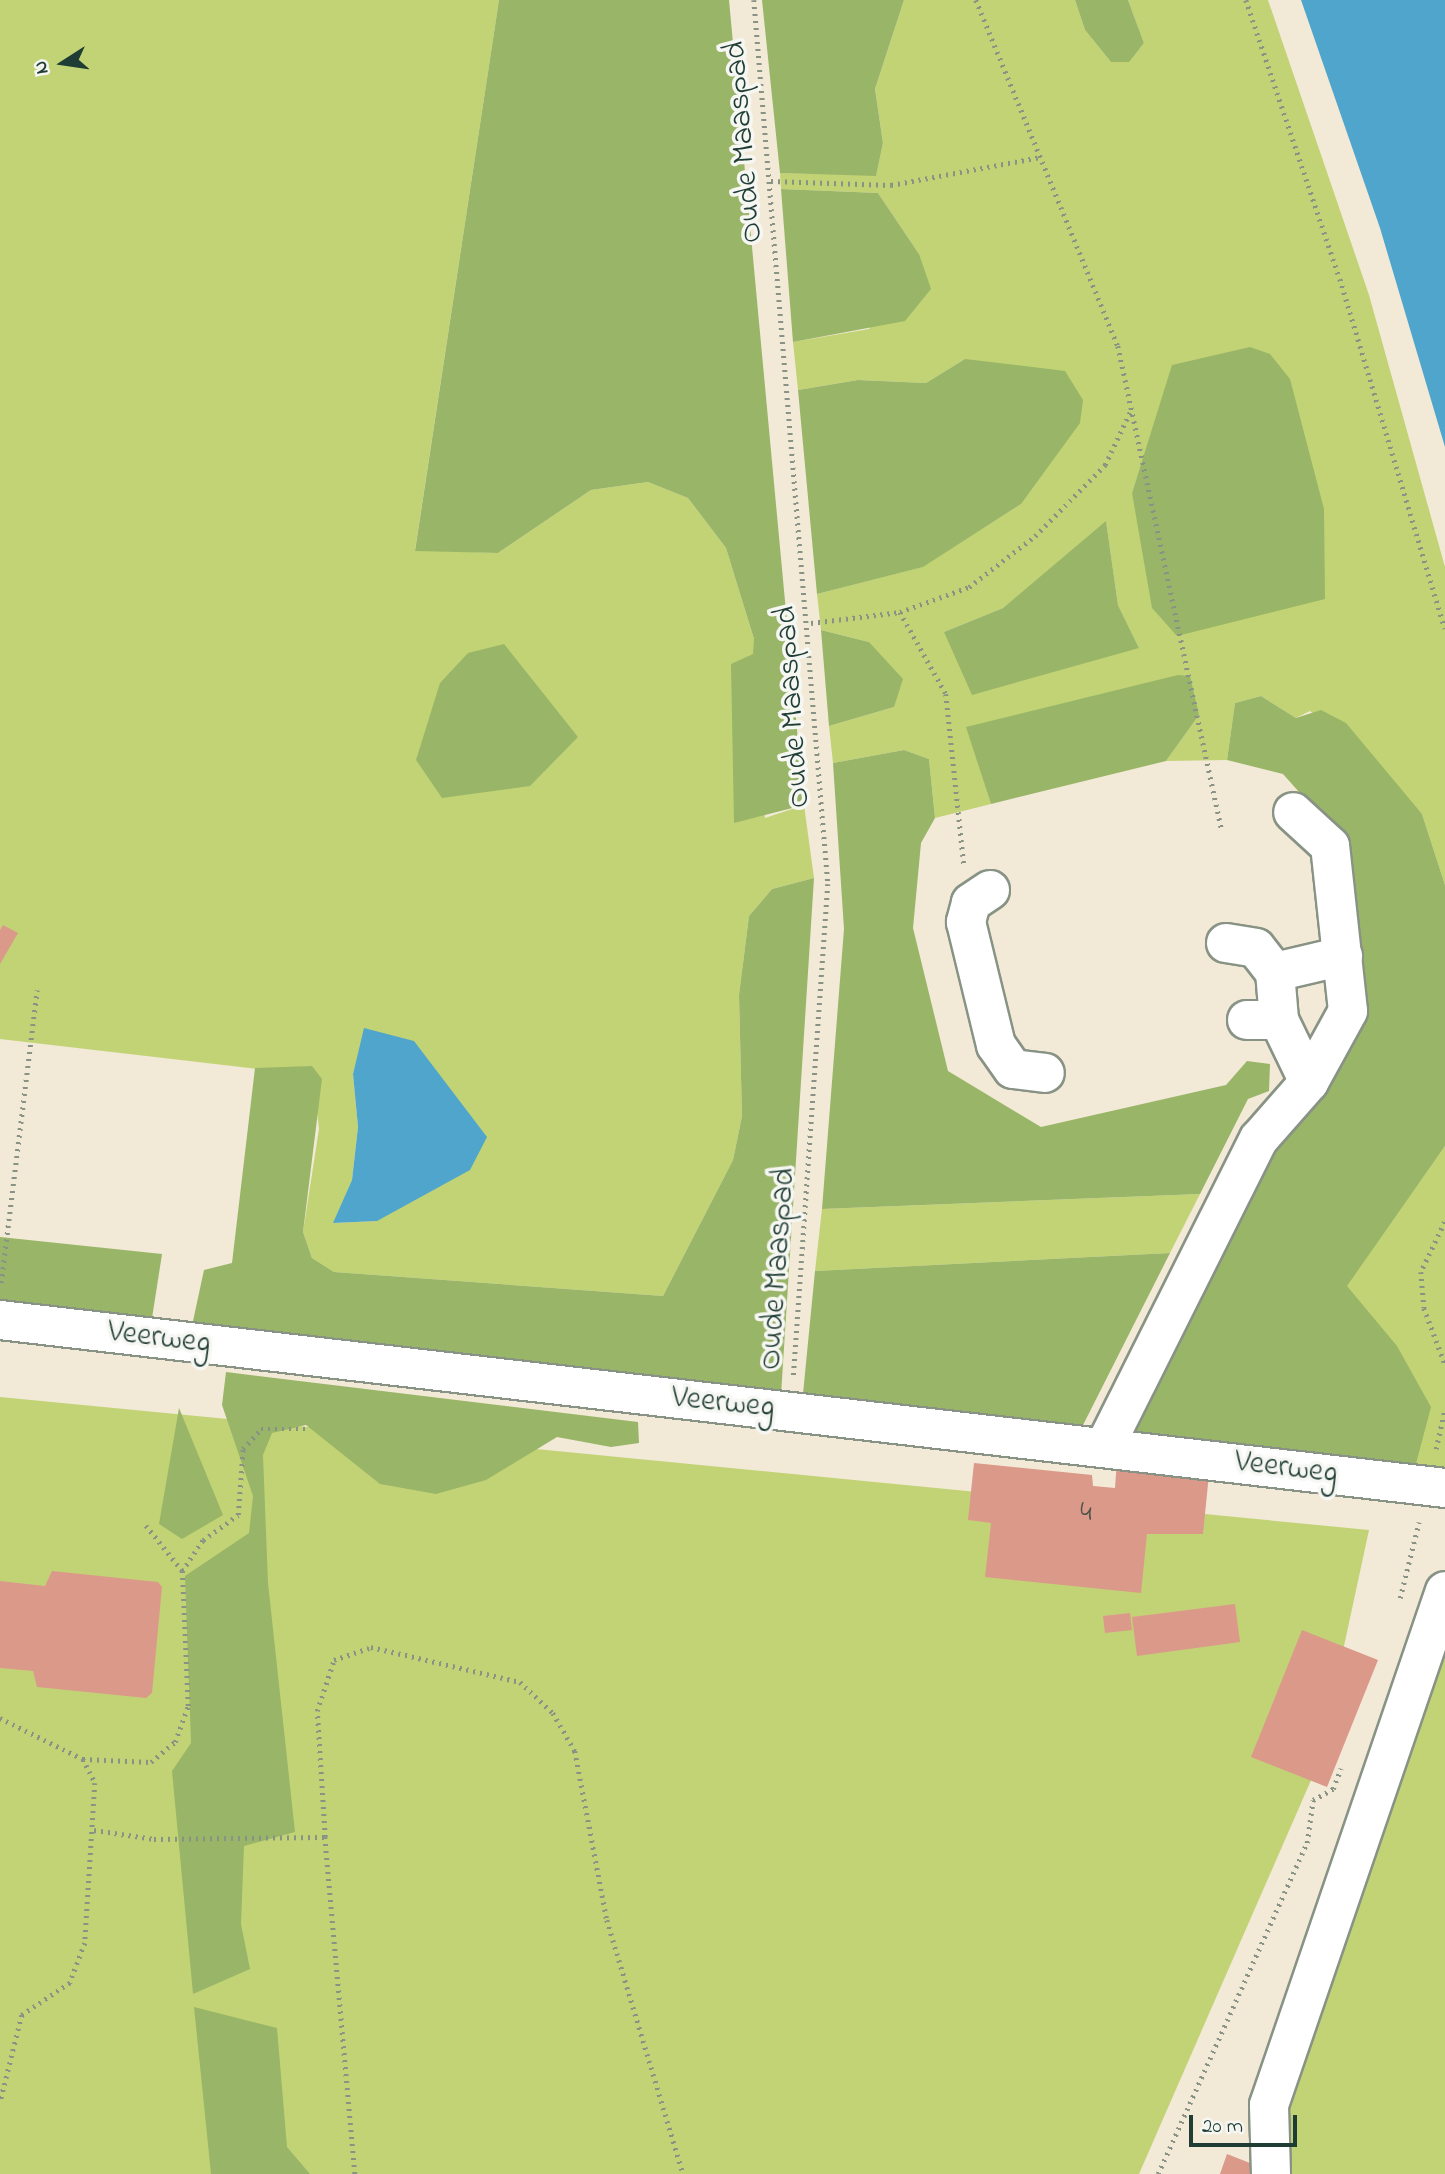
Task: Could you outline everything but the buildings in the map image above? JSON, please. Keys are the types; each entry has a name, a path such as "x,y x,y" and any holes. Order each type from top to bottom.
{"street":[{"path":"1105,1446 1259,1139 1309,1082 1348,1012 1330,846 1293,812"},
{"path":"981,896 966,922 996,1045 1013,1069 1045,1073"},
{"path":"1226,943 1256,948 1275,972"},
{"path":"1275,972 1343,956"},
{"path":"1275,972 1263,1020 1309,1082"},
{"name":"Veerweg","path":"0,1320 1105,1446 1436,1487"},
{"path":"1271,2174 1269,2105 1445,1591"}],"path":[{"name":"Oude Maaspad","path":"754,0 811,623 828,884 792,1411"},
{"path":"976,0 1118,345 1222,828"},
{"path":"1245,0 1340,279 1445,629"},
{"path":"771,181 891,185 1041,157"},
{"path":"811,623 900,612 969,587 1035,536 1105,465 1132,409"},
{"path":"900,612 946,694 953,804 981,896"},
{"path":"0,1291 37,990"},
{"path":"1445,1222 1420,1272 1424,1308 1445,1364"},
{"path":"182,1572 203,1540 238,1515 243,1449 261,1429 307,1429"},
{"path":"1399,1602 1436,1487"},
{"path":"0,1718 83,1759 151,1762 175,1742 188,1706 182,1572 146,1526"},
{"path":"355,2174 325,1837 317,1711 334,1660 371,1647 520,1682 553,1713 575,1751 607,1920 683,2174"},
{"path":"1158,2174 1307,1843 1313,1800 1333,1789 1348,1753"},
{"path":"0,2103 22,2015 70,1983 85,1944 95,1783 83,1759"},
{"path":"94,1830 155,1839 325,1837"}],"green space":[{"path":"0,0 499,0 415,550 498,553 591,490 648,482 688,498 726,548 754,639 765,818 804,805 814,878 772,889 749,916 739,995 742,1116 733,1160 663,1296 334,1272 312,1258 303,1232 319,1129 312,1066 267,1070 0,1039","holes":["504,645 539,696 578,737 440,683","365,1028 377,1221 334,1223 352,1180 358,1127 353,1074"]},
{"path":"499,0 729,0 804,805 734,823 731,664 753,654 754,639 726,548 688,498 648,482 591,490 498,553 415,551"},
{"path":"762,0 904,0 875,89 883,143 876,176 780,173"},
{"path":"904,0 1075,0 1085,30 1111,62 1129,61 1144,43 1128,0 1268,0 1369,295 1445,567 1445,885 1422,814 1384,774 1310,711 1296,718 1261,696 1235,703 1227,760 1166,761 1199,715 967,727 991,804 935,818 929,759 904,750 833,763 829,726 894,707 869,642 821,630 817,594 922,567 1021,504 965,359 926,383 858,380 798,390 793,342 869,329 919,254 878,193 781,189 780,173 876,175 883,143 875,89","holes":["1144,456 1177,636 1132,493","1106,522 1118,605 1139,648 944,632 1003,608"]},
{"path":"1075,0 1128,0 1144,43 1129,62 1111,62 1085,30"},
{"path":"781,189 878,193 919,254 931,289 905,321 793,342"},
{"path":"1250,347 1270,354 1290,379 1324,509 1325,599 1177,636 1152,608 1132,493 1172,365"},
{"path":"965,359 1065,371 1083,400 1080,423 1021,504 923,567 817,594 798,390 858,380 926,383"},
{"path":"1106,521 1118,605 1139,648 972,695 944,632 1003,608"},
{"path":"821,630 869,642 903,679 894,707 829,726"},
{"path":"504,644 578,737 530,786 442,798 416,760 440,683 468,653"},
{"path":"1178,675 1190,676 1199,715 1166,761 991,804 966,727"},
{"path":"1261,696 1296,718 1321,710 1346,723 1422,814 1445,885 1445,1146 1347,1286 1397,1346 1431,1407 1413,1475 1126,1441 1258,1161 1349,1043 1308,802 1283,774 1227,760 1235,703"},
{"path":"904,750 929,759 935,818 921,843 913,928 948,1071 1041,1127 1226,1085 1247,1061 1270,1064 1269,1091 1248,1099 1200,1194 822,1209 844,929 833,763"},
{"path":"814,878 781,1395 190,1335 204,1270 232,1263 255,1068 312,1066 322,1079 303,1232 312,1258 334,1272 663,1296 733,1160 742,1116 739,995 749,916 772,889"},
{"path":"1445,1146 1445,1478 1413,1475 1346,1286"},
{"path":"1200,1194 1170,1253 815,1271 822,1209"},
{"path":"0,1237 162,1254 150,1331 0,1314"},
{"path":"1170,1253 1080,1431 803,1394 815,1271"},
{"path":"226,1372 638,1422 639,1443 611,1447 557,1437 486,1480 436,1494 380,1484 306,1425 272,1433 263,1455 268,1583 295,1832 244,1846 241,1924 250,1969 193,1994 172,1771 191,1743 185,1576 249,1533 253,1496 222,1405"},
{"path":"0,1397 1369,1530 1319,1762 1139,2174 0,2174"},
{"path":"179,1408 223,1515 182,1539 159,1524"},
{"path":"1445,1620 1445,2174 1268,2174 1264,2146"},
{"path":"194,2007 277,2028 287,2147 310,2174 211,2174"}],"water":[{"path":"1301,0 1445,0 1445,447 1380,228"},
{"path":"364,1028 414,1041 487,1137 470,1170 377,1221 333,1223 352,1180 358,1127 353,1074"}]}
